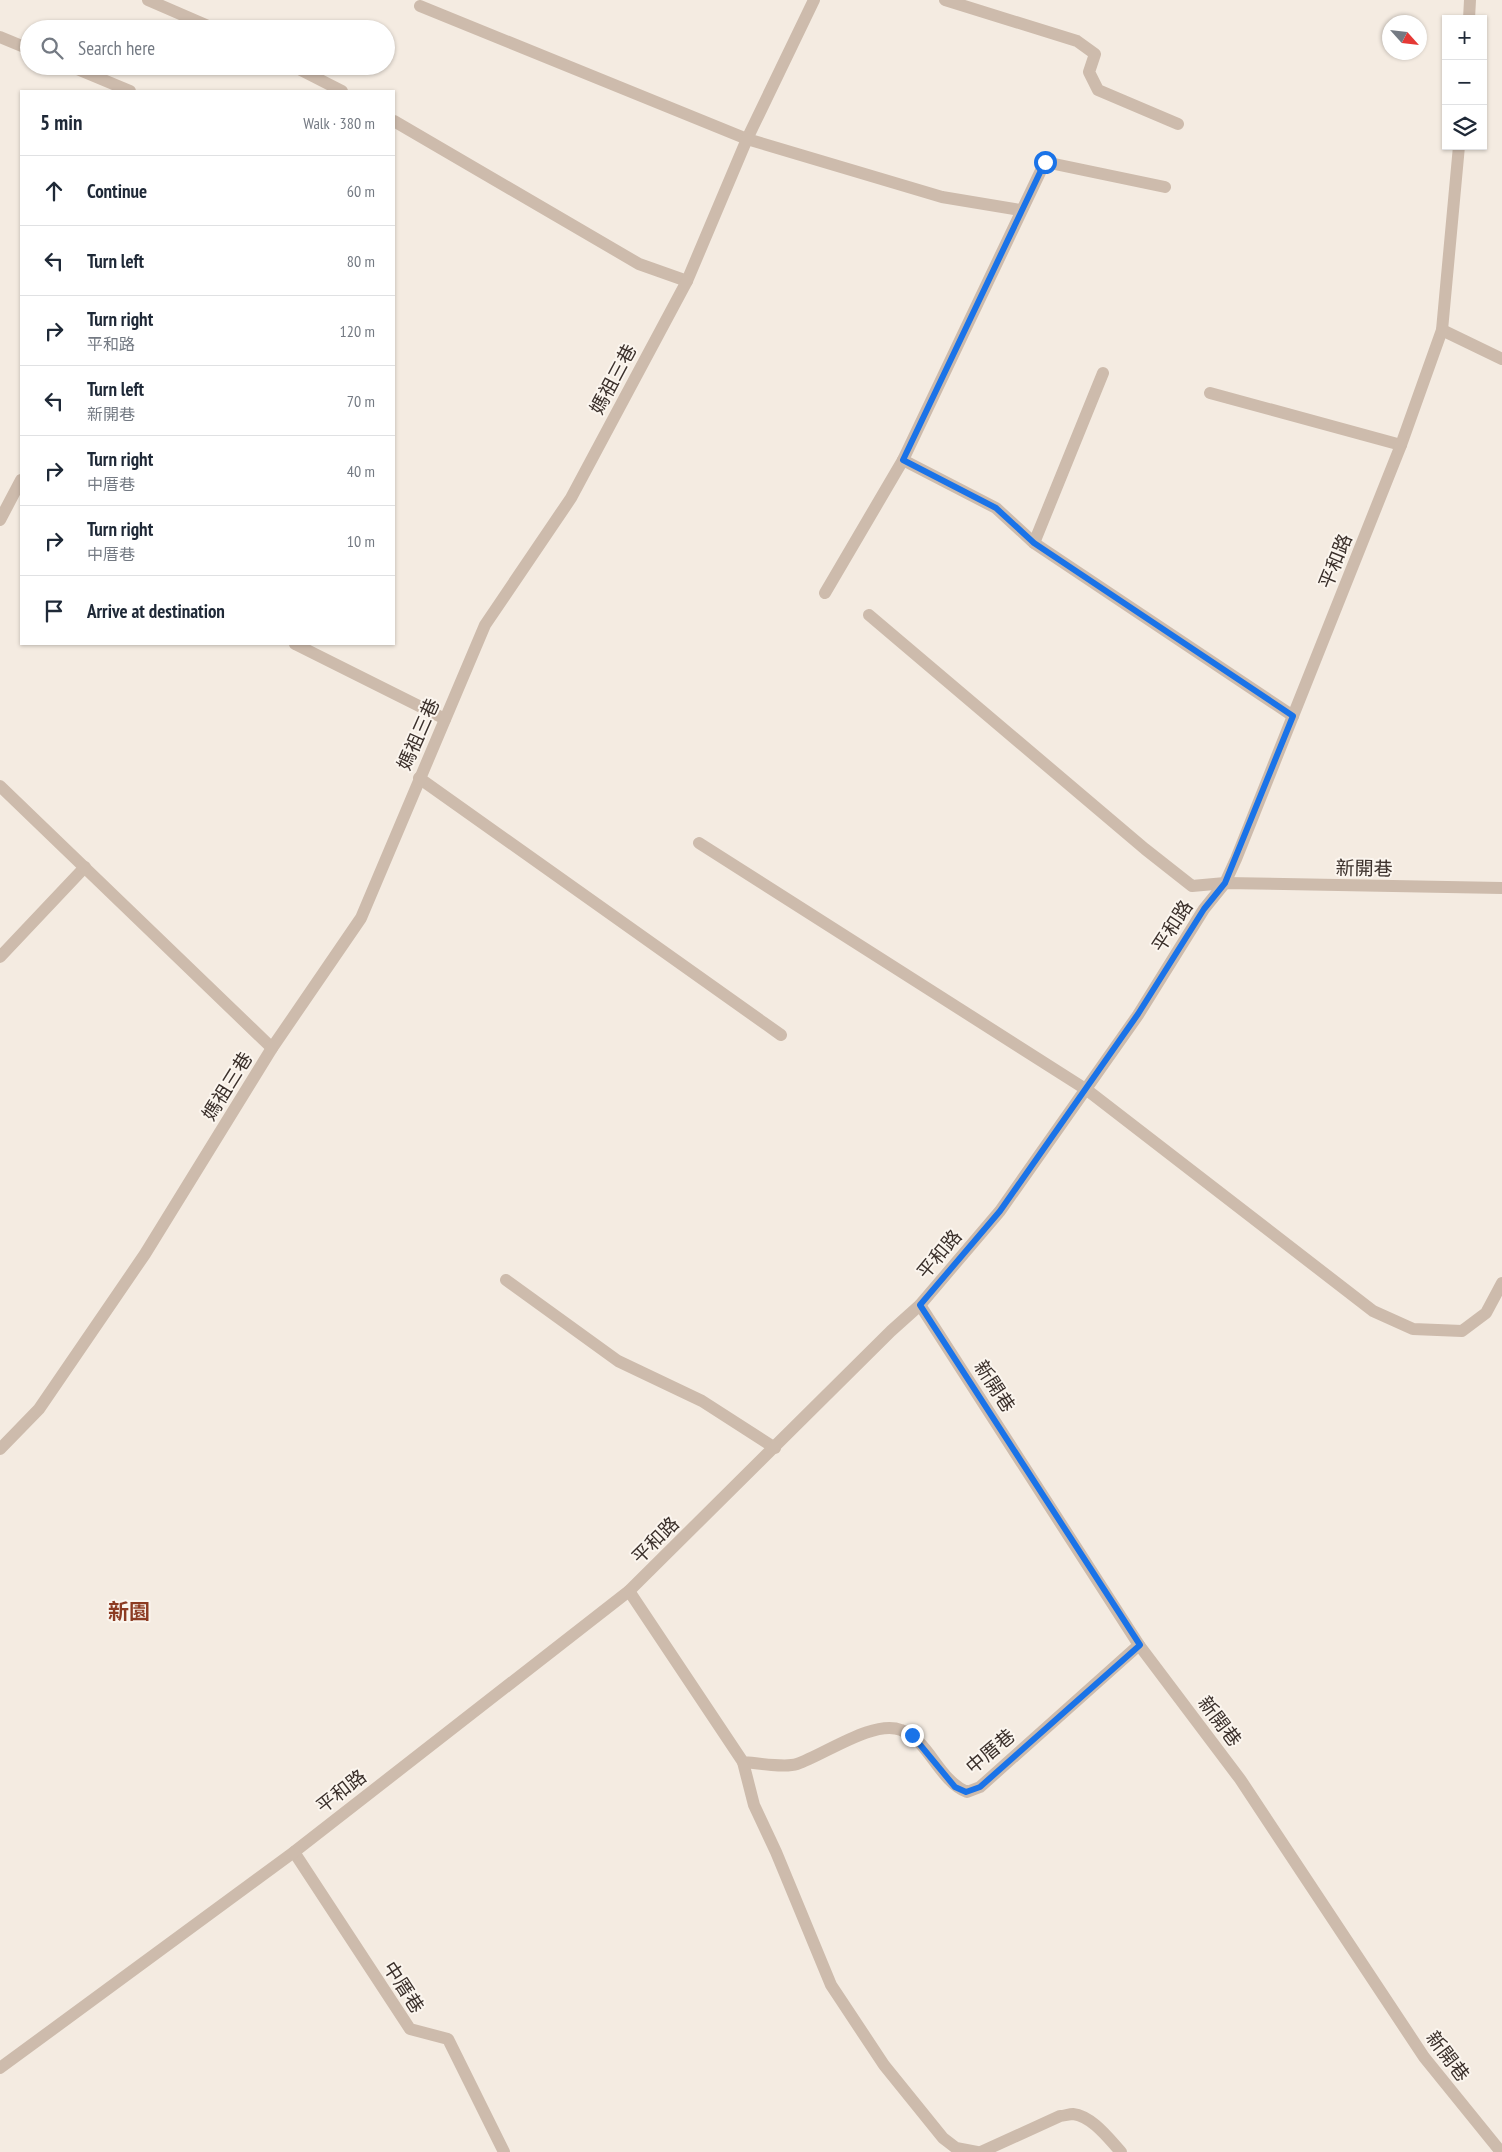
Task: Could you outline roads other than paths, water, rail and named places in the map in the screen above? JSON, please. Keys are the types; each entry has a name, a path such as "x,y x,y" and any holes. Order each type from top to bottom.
{"street":[{"path":"148,0 194,20"},
{"name":"媽祖三巷","path":"0,1449 39,1409 139,1262 272,1048 361,918 485,625 571,498 687,281 747,140 814,0"},
{"path":"945,0 1077,41 1095,54 1089,72 1098,90 1178,124"},
{"path":"1469,15 1470,0"},
{"path":"420,6 747,140 942,197 1020,210"},
{"path":"0,37 20,45"},
{"path":"92,75 128,90"},
{"path":"311,75 340,90"},
{"path":"395,122 639,264 687,281"},
{"name":"平和路","path":"0,2068 294,1852 630,1591 891,1331 920,1305 1000,1211 1087,1090 1138,1014 1204,909 1225,883 1401,445 1442,330 1459,150"},
{"path":"826,593 903,460 1020,210 1045,162 1166,187"},
{"path":"1442,330 1502,359"},
{"path":"1034,543 1103,373"},
{"path":"1210,394 1401,445"},
{"path":"903,460 996,508 1034,543 1293,716"},
{"path":"0,520 16,503 20,485"},
{"name":"新開巷","path":"868,615 1137,843 1192,886 1225,883 1502,888"},
{"path":"298,645 445,719"},
{"path":"419,778 781,1035"},
{"path":"0,786 272,1048"},
{"path":"698,843 1087,1090 1373,1312 1413,1329 1462,1331 1486,1313 1502,1282"},
{"path":"0,956 85,867"},
{"path":"506,1280 618,1361 702,1401 775,1448"},
{"name":"新開巷","path":"920,1305 1140,1645 1240,1778 1424,2057 1501,2152"},
{"path":"630,1591 743,1762 754,1805 832,1985 884,2065 943,2138 956,2148 976,2152"},
{"name":"中厝巷","path":"743,1762 795,1765 878,1728 899,1729 912,1735 955,1787 966,1792 980,1787 1140,1645"},
{"name":"中厝巷","path":"294,1852 410,2029 448,2039 504,2152"},
{"path":"981,2152 1060,2116 1073,2114 1085,2119 1101,2130 1121,2152"}],"district":[{"name":"新園","path":"129,1612"}]}
